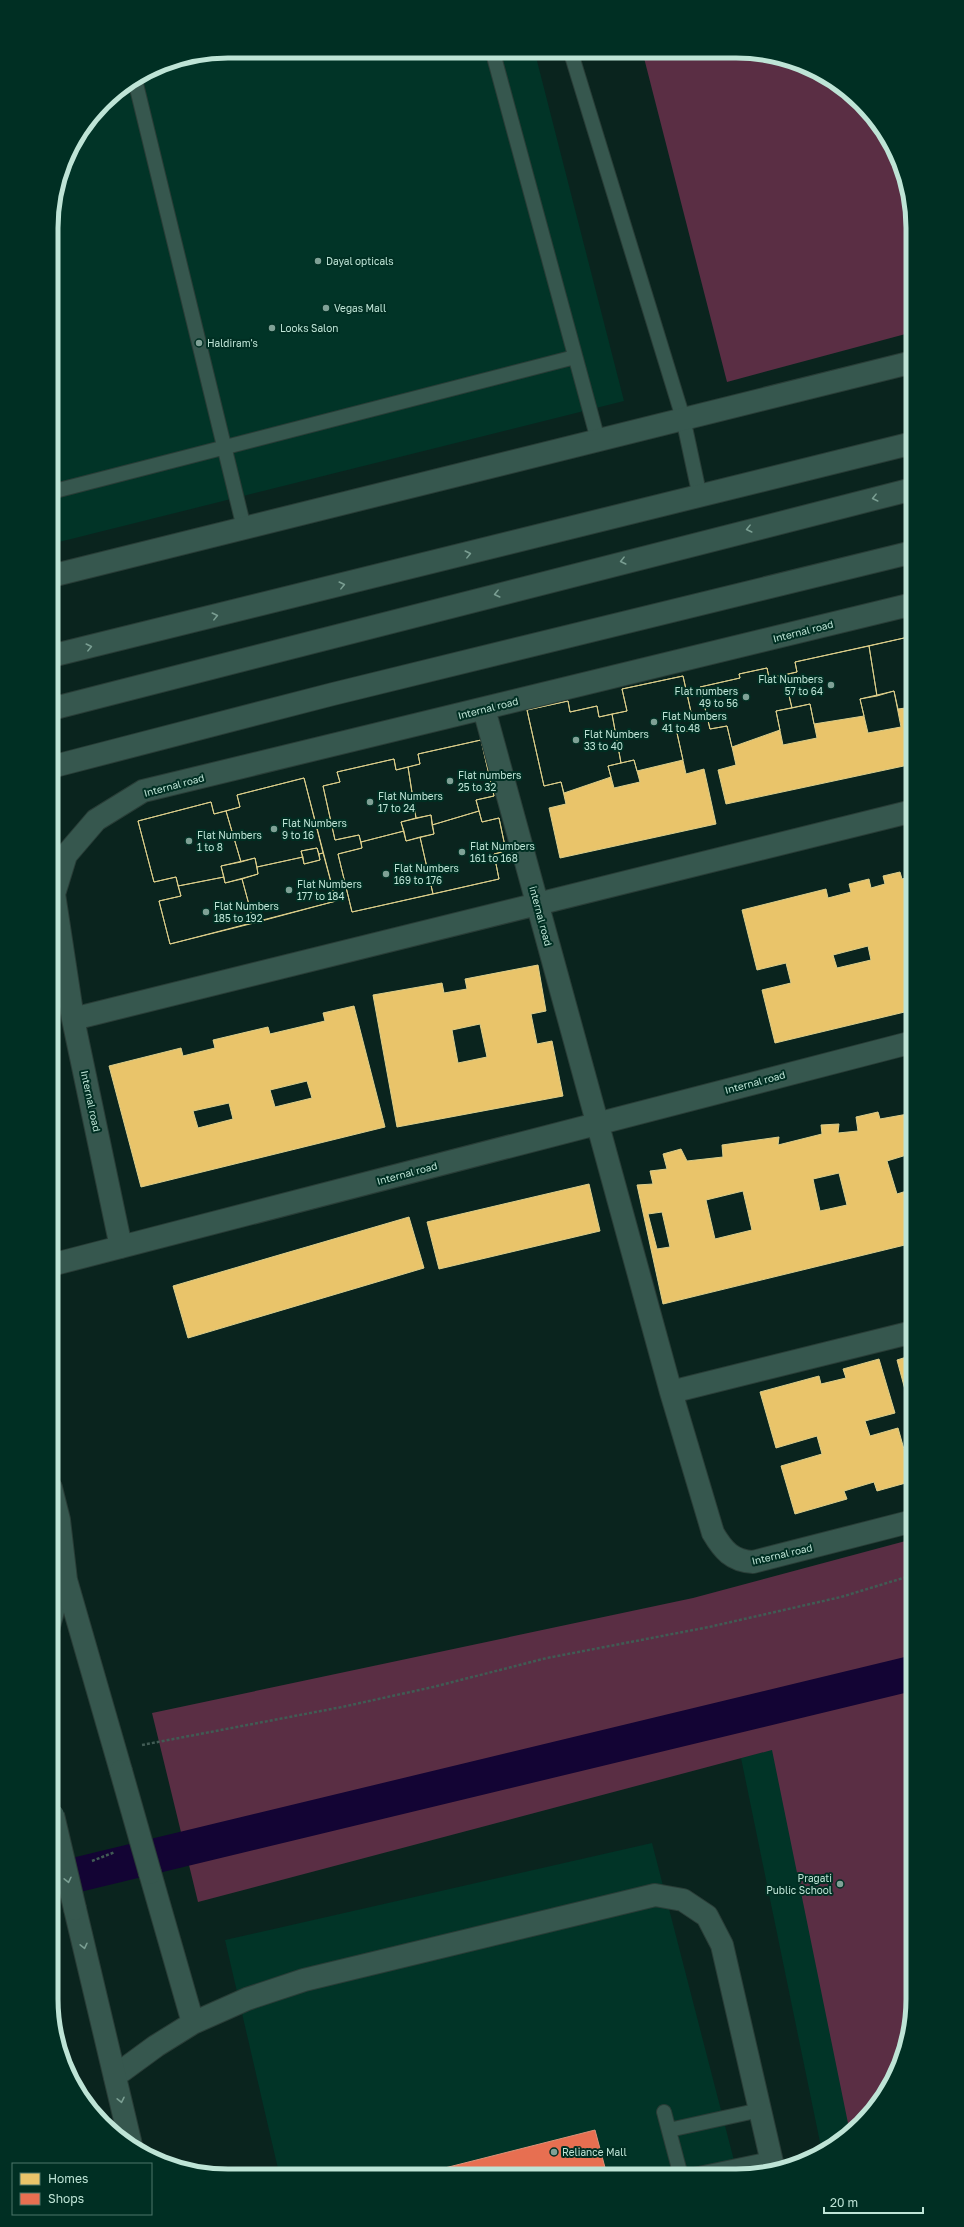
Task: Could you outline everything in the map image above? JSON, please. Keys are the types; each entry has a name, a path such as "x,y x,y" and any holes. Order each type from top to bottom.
{"street":[{"path":"58,574 906,364"},
{"path":"58,654 700,497 906,445"},
{"path":"58,707 906,491"},
{"path":"58,765 325,696 906,554"},
{"name":"Internal road","path":"58,881 66,855 96,820 143,791 906,606"},
{"name":"internal road","path":"484,709 598,1123"},
{"path":"73,1019 906,813"},
{"name":"Internal road","path":"58,920 73,1019 121,1247 906,1044"},
{"name":"Internal road","path":"598,1123 671,1392 713,1533 720,1546 730,1556 743,1561 753,1562 906,1523"},
{"path":"58,1263 121,1247"},
{"path":"671,1392 906,1334"},
{"path":"58,1516 66,1580 193,2023"},
{"path":"58,1836 129,2138"},
{"path":"115,2076 156,2046 193,2023 247,1999 304,1980 655,1895 683,1900 707,1916 722,1945 773,2165"}],"lane":[{"path":"494,58 598,440"},
{"path":"573,58 683,418 700,497"},
{"path":"136,85 244,528"},
{"path":"58,490 575,357"},
{"path":"58,1609 66,1580"},
{"path":"669,2130 760,2110"},
{"path":"664,2112 679,2169"},
{"path":"742,2169 772,2165"}],"path":[{"path":"142,1753 141,1746 349,1706 547,1658 709,1627 841,1597 906,1577"},
{"path":"88,1863 122,1849"}],"shaded area":[{"name":"Vegas Mall","path":"217,58 536,58 624,401 58,542 58,217 61,195 67,173 75,153 93,124 124,93 153,75 173,67 195,61"},
{"path":"644,58 759,59 791,67 811,75 840,93 871,124 889,153 897,173 903,195 906,217 906,334 727,382"},
{"path":"906,1541 905,2022 897,2054 889,2074 871,2103 849,2126 772,1750 198,1902 152,1713 693,1598"},
{"name":"Pragati Public School","path":"906,1714 905,2022 897,2054 889,2074 871,2103 840,2134 821,2146 741,1758"},
{"path":"652,1843 736,2169 278,2169 225,1940"}],"building: Homes":[{"path":"906,638 906,765 726,804 718,770 736,765 732,747 727,726 710,729 700,687 740,678 739,674 767,668 769,678 797,672 795,662","holes":["894,691 901,727 868,733 860,699","810,704 817,738 783,745 776,711"]},
{"path":"906,638 906,708 898,709 894,691 877,696 869,646"},
{"name":"Flat Numbers 57 to 64","path":"869,646 877,696 860,699 864,716 814,724 810,704 792,708 784,675 797,672 795,662"},
{"name":"Flat numbers 49 to 56","path":"767,668 769,678 784,675 792,708 776,711 780,730 732,747 727,726 710,729 700,687 740,678 739,674"},
{"path":"683,676 695,730 677,733 686,774 704,769 716,824 560,858 549,808 566,804 561,782 544,786 527,710 568,701 570,712 597,706 599,717 627,711 622,689","holes":["634,760 640,782 614,788 608,766"]},
{"name":"Flat Numbers 41 to 48","path":"683,676 695,730 677,733 683,760 637,771 634,760 621,763 612,714 627,711 622,689"},
{"name":"Flat Numbers 33 to 40","path":"568,701 570,712 597,706 599,717 612,714 621,763 608,766 611,777 564,793 561,782 544,786 527,710"},
{"path":"481,740 494,796 476,800 482,822 499,818 506,851 494,854 499,879 352,912 338,854 362,848 359,835 335,840 323,786 340,782 337,772 394,759 396,770 420,764 418,754","holes":["431,815 434,834 406,841 401,822"]},
{"name":"Flat numbers 25 to 32","path":"481,740 494,796 476,800 479,811 432,825 431,815 416,818 408,767 420,764 418,754"},
{"name":"Flat Numbers 17 to 24","path":"394,759 396,770 408,767 416,818 401,822 404,831 361,842 359,835 335,840 323,786 340,782 337,772"},
{"path":"304,778 336,901 170,944 159,901 181,896 176,877 154,882 138,821 211,802 214,814 240,807 237,795","holes":["317,848 320,860 304,864 301,851","255,858 258,874 225,883 221,866"]},
{"name":"Flat Numbers 9 to 16","path":"304,778 323,853 319,854 317,848 301,851 303,857 257,867 255,858 241,862 226,811 240,807 237,795"},
{"name":"Flat Numbers 1 to 8","path":"211,802 214,814 226,811 241,862 221,866 224,877 178,886 176,877 154,882 138,821"},
{"name":"Flat Numbers 161 to 168","path":"479,811 482,822 499,818 506,851 494,854 499,879 433,894 420,837 434,834 432,825"},
{"name":"Flat Numbers 169 to 176","path":"404,831 406,841 420,837 433,894 352,912 338,854 362,848 361,842"},
{"name":"Flat Numbers 177 to 184","path":"323,853 336,901 254,923 242,879 258,874 257,867 303,857 304,864 320,860 319,854"},
{"path":"900,872 902,879 906,878 906,1012 775,1043 762,990 791,983 786,963 757,970 742,910 826,889 828,898 851,892 849,884 869,879 871,888 885,884 883,876","holes":["868,946 871,960 837,968 833,955"]},
{"name":"Flat Numbers 185 to 192","path":"224,877 225,883 242,879 254,923 170,944 159,901 181,896 178,886"},
{"path":"538,965 546,1011 531,1014 537,1044 552,1041 563,1096 397,1127 373,995 442,983 444,993 467,989 465,979","holes":["480,1024 487,1057 458,1063 452,1030"]},
{"path":"354,1006 385,1127 141,1187 109,1066 181,1048 183,1056 215,1048 213,1040 268,1027 270,1034 325,1021 323,1013","holes":["307,1081 312,1098 275,1107 270,1090","229,1103 233,1119 198,1128 193,1111"]},
{"path":"878,1112 880,1119 906,1114 906,1155 887,1161 897,1194 906,1191 906,1245 663,1304 637,1185 653,1184 650,1171 667,1169 663,1154 681,1149 687,1161 723,1157 722,1145 779,1137 778,1145 822,1134 821,1125 839,1124 838,1133 858,1131 856,1117","holes":["839,1173 847,1205 820,1211 813,1179","743,1191 752,1230 715,1239 706,1200","662,1212 670,1247 657,1249 648,1214"]},
{"path":"589,1184 600,1231 439,1269 427,1222"},
{"path":"409,1217 424,1268 188,1338 173,1286"},
{"path":"906,1357 906,1393 897,1360"},
{"path":"879,1359 895,1413 865,1421 870,1436 898,1428 906,1456 906,1483 877,1491 874,1482 844,1491 847,1499 795,1514 781,1466 822,1454 817,1436 776,1448 760,1392 819,1376 821,1384 846,1378 843,1369"}],"building: Shops":[{"name":"Reliance Mall","path":"595,2130 605,2169 441,2169"}],"waterway":[{"path":"58,1879 906,1675"}],"place":[{"name":"Dayal opticals","path":"318,261"},
{"name":"Vegas Mall","path":"326,308"},
{"name":"Looks Salon","path":"272,328"},
{"name":"Haldiram's","path":"199,343"},
{"name":"Flat Numbers 57 to 64","path":"831,685"},
{"name":"Flat numbers 49 to 56","path":"746,697"},
{"name":"Flat Numbers 41 to 48","path":"654,722"},
{"name":"Flat Numbers 33 to 40","path":"576,740"},
{"name":"Flat numbers 25 to 32","path":"450,781"},
{"name":"Flat Numbers 17 to 24","path":"370,802"},
{"name":"Flat Numbers 9 to 16","path":"274,829"},
{"name":"Flat Numbers 1 to 8","path":"189,841"},
{"name":"Flat Numbers 161 to 168","path":"462,852"},
{"name":"Flat Numbers 169 to 176","path":"386,874"},
{"name":"Flat Numbers 177 to 184","path":"289,890"},
{"name":"Flat Numbers 185 to 192","path":"206,912"},
{"name":"Pragati Public School","path":"840,1884"},
{"name":"Reliance Mall","path":"554,2152"}]}
